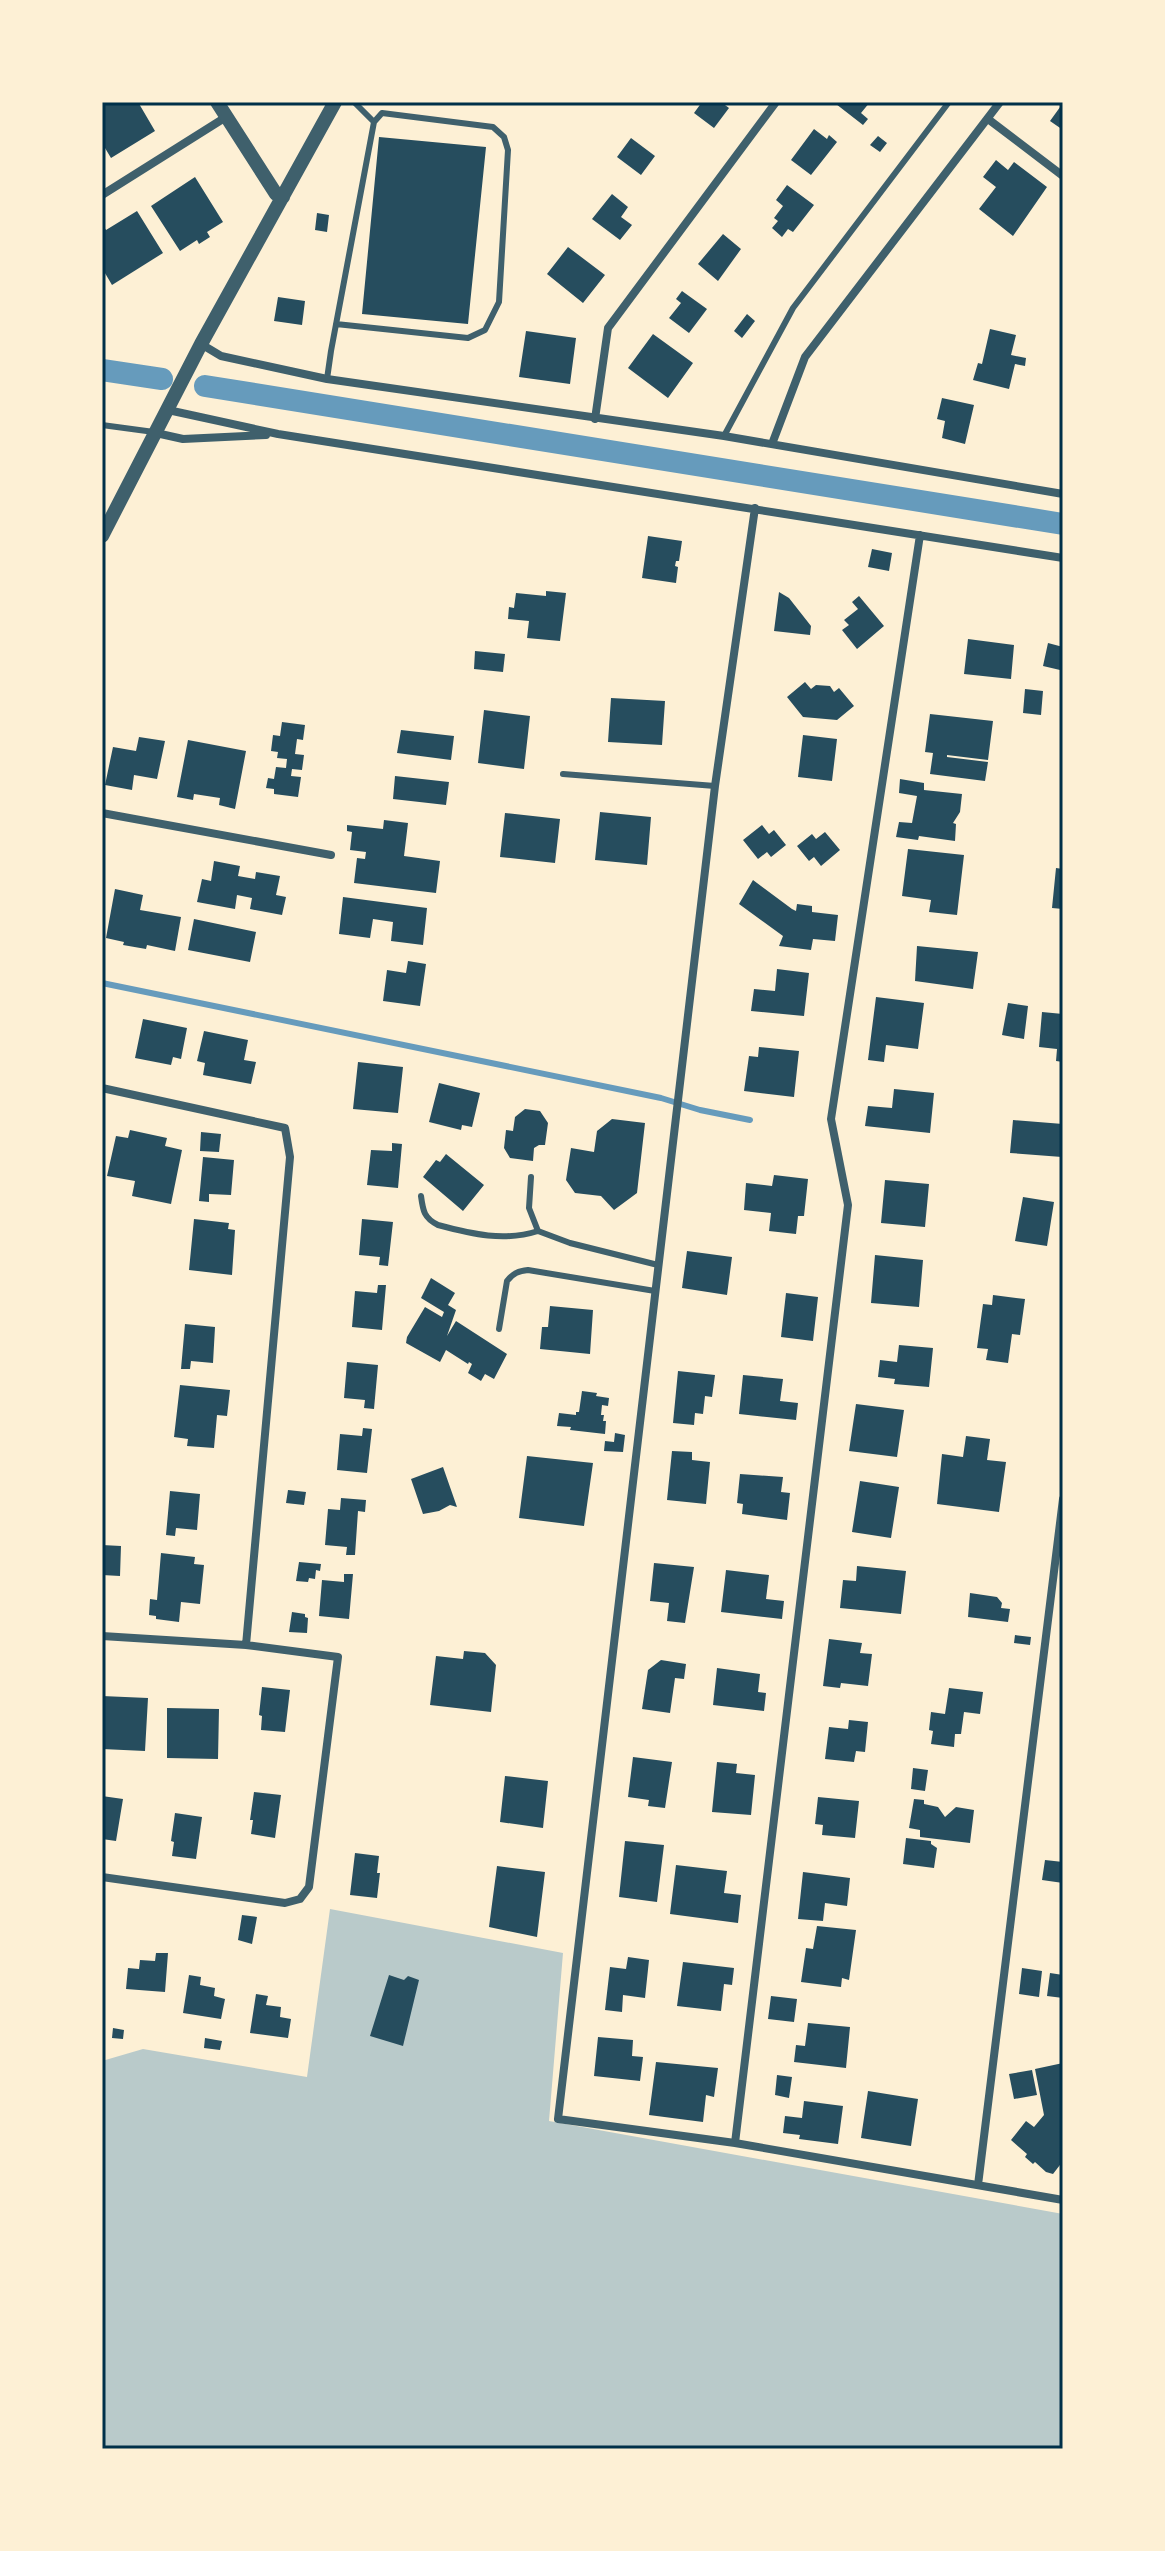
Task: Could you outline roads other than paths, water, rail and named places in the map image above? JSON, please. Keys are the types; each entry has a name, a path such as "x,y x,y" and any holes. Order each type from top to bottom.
{"street":[{"path":"217,102 276,194 283,197"},
{"path":"102,536 201,344 335,102"},
{"path":"595,419 608,328 776,102"},
{"path":"772,444 805,357 1000,102"},
{"path":"102,195 226,117"},
{"path":"988,119 1063,176"},
{"path":"201,344 221,356 327,379 724,436 1063,494"},
{"path":"168,410 278,434 1063,558"},
{"path":"156,433 183,439 278,434"},
{"path":"755,508 715,786 558,2119 735,2143 1063,2200"},
{"path":"735,2143 848,1205 831,1119 920,535"},
{"path":"102,813 331,855"},
{"path":"102,1088 285,1128 290,1157 246,1645"},
{"path":"978,2185 1063,1499"},
{"path":"102,1636 246,1645 338,1657 309,1887 300,1899 285,1903 102,1877"}],"lane":[{"path":"354,102 374,122"},
{"path":"724,436 793,308 949,102"},
{"path":"327,379 336,324 374,122 382,113 493,127 504,137 508,150 499,302 485,330 468,338 336,324"},
{"path":"102,425 156,433"},
{"path":"563,774 715,786"},
{"path":"531,1177 529,1208 538,1231"},
{"path":"421,1196 423,1214 438,1225 499,1238 521,1237 538,1231 570,1243 658,1265"},
{"path":"499,1329 507,1281 519,1271 655,1291"}],"waterway":[{"path":"102,370 162,379"},
{"path":"205,386 1063,524"},
{"path":"102,983 661,1098 750,1120"}]}
